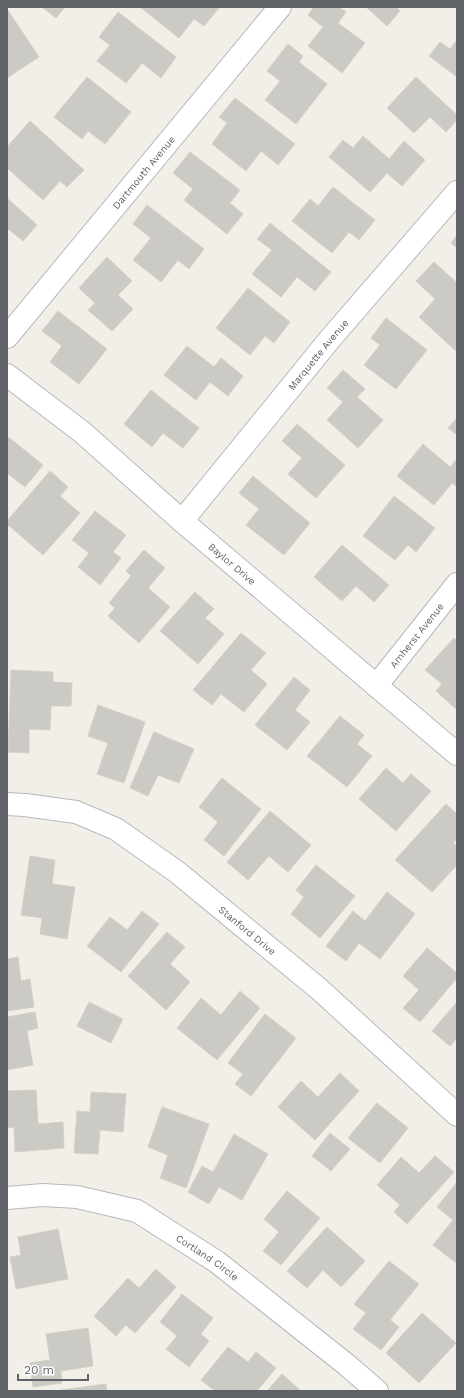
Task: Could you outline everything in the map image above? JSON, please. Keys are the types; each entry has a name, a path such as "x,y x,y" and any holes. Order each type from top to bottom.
{"street":[{"name":"Dartmouth Avenue","path":"7,337 280,7"},
{"name":"Marquette Avenue","path":"182,521 330,339 457,192"},
{"name":"Baylor Drive","path":"7,374 82,432 182,521 457,754"},
{"name":"Amherst Avenue","path":"376,686 457,584"},
{"name":"Stanford Drive","path":"7,804 76,812 116,829 177,872 319,989 457,1115"},
{"name":"Cortland Circle","path":"7,1198 44,1195 77,1197 137,1211 218,1262 347,1365 377,1391"}],"building":[{"path":"42,7 65,7 56,18"},
{"path":"140,7 220,7 204,26 194,19 179,38"},
{"path":"314,7 339,7 346,12 338,23 365,43 342,73 308,46 323,27 308,15"},
{"path":"366,7 396,7 400,11 387,26"},
{"path":"7,9 39,57 7,78"},
{"path":"118,12 176,57 161,78 142,63 126,83 97,61 110,45 99,37"},
{"path":"457,40 457,77 429,56 440,42 450,49"},
{"path":"288,44 303,56 299,62 327,84 296,124 265,100 280,81 267,71"},
{"path":"87,77 131,112 105,144 88,131 82,139 54,117"},
{"path":"416,77 457,115 457,120 446,132 430,117 414,133 387,108"},
{"path":"235,98 295,144 278,165 261,151 246,171 212,144 227,123 219,117"},
{"path":"30,121 84,170 67,187 60,181 43,200 7,168 7,147"},
{"path":"363,136 389,159 404,141 425,160 402,186 387,173 370,192 329,157 343,140 353,148"},
{"path":"190,152 240,190 230,203 243,214 227,234 184,200 193,189 173,173"},
{"path":"333,187 375,220 359,240 349,232 332,253 292,221 310,199 318,206"},
{"path":"7,198 37,225 23,241 7,228"},
{"path":"147,205 204,249 189,269 178,260 161,282 133,260 151,238 133,224"},
{"path":"270,223 331,272 315,291 297,277 281,297 252,274 272,250 257,239"},
{"path":"457,235 457,248 451,243"},
{"path":"107,257 132,281 118,295 133,309 112,331 88,310 95,303 79,288"},
{"path":"434,262 457,283 457,352 419,317 435,299 416,281"},
{"path":"248,288 290,322 274,343 265,336 250,355 216,328"},
{"path":"58,311 107,349 79,384 50,362 62,346 42,331"},
{"path":"386,318 427,350 396,389 364,365 380,345 371,338"},
{"path":"187,346 214,367 221,358 243,376 228,396 210,382 196,400 164,375"},
{"path":"343,370 365,389 357,397 383,420 358,448 327,420 343,402 327,388"},
{"path":"151,390 199,428 183,448 163,433 152,447 124,424"},
{"path":"457,418 457,435 448,428"},
{"path":"297,424 345,465 316,498 288,474 302,458 282,441"},
{"path":"7,436 43,465 25,487 7,473"},
{"path":"423,444 450,467 457,459 457,487 452,483 434,505 397,476"},
{"path":"50,471 68,487 60,496 80,513 43,555 7,524 7,521"},
{"path":"253,476 310,523 284,555 246,525 259,509 239,493"},
{"path":"394,496 435,528 416,552 408,545 395,560 363,536"},
{"path":"95,511 126,535 113,552 121,558 100,585 78,567 89,553 72,540"},
{"path":"342,545 389,585 374,602 356,586 342,601 314,577"},
{"path":"144,550 165,568 148,588 170,607 139,643 108,616 115,608 109,603 131,576 126,571"},
{"path":"195,592 214,609 205,618 224,634 198,664 160,631"},
{"path":"241,633 266,653 251,670 267,684 244,712 221,694 212,705 193,690"},
{"path":"454,638 457,641 457,710 436,691 442,684 425,670"},
{"path":"11,670 53,672 53,682 72,683 71,706 51,706 50,730 29,729 29,753 8,752"},
{"path":"294,677 310,690 295,710 310,722 287,750 255,725"},
{"path":"98,705 145,722 124,783 97,774 108,743 88,736"},
{"path":"340,716 364,735 357,744 372,756 347,787 307,756"},
{"path":"154,732 194,749 179,783 158,775 148,796 130,788"},
{"path":"386,768 403,783 411,774 431,791 396,831 359,799"},
{"path":"222,778 261,809 224,856 204,840 218,822 199,807"},
{"path":"446,804 457,814 457,839 453,843 457,846 457,865 432,892 395,860"},
{"path":"270,811 311,845 288,872 269,856 248,880 227,862"},
{"path":"30,856 55,860 52,884 75,887 67,939 40,934 42,918 21,915"},
{"path":"316,865 355,896 320,938 291,914 304,897 296,890"},
{"path":"387,892 415,914 380,959 359,943 346,961 326,946 353,911 365,921"},
{"path":"142,911 159,924 121,972 87,946 110,917 127,930"},
{"path":"167,932 185,947 170,964 190,982 166,1010 128,976"},
{"path":"427,948 457,973 457,978 420,1022 403,1008 419,990 403,976"},
{"path":"18,957 21,981 30,979 34,1007 7,1011 7,959"},
{"path":"240,991 260,1008 217,1060 177,1028 201,998 221,1015"},
{"path":"89,1002 123,1019 111,1043 77,1026"},
{"path":"457,1002 457,1038 450,1046 432,1031"},
{"path":"35,1012 38,1028 27,1031 33,1065 7,1070 7,1017"},
{"path":"265,1014 296,1038 251,1096 235,1084 243,1074 228,1063"},
{"path":"340,1073 359,1091 315,1140 278,1107 301,1081 318,1097"},
{"path":"36,1090 38,1124 63,1122 64,1148 15,1152 14,1127 7,1128 7,1091"},
{"path":"91,1092 126,1094 123,1132 100,1130 98,1154 74,1153 77,1111 90,1112"},
{"path":"377,1103 408,1128 380,1163 348,1138"},
{"path":"162,1107 209,1124 186,1188 160,1178 168,1155 148,1147"},
{"path":"330,1133 350,1149 331,1171 312,1156"},
{"path":"234,1134 268,1154 242,1200 219,1187 209,1204 188,1192 202,1166 213,1172"},
{"path":"435,1156 454,1172 407,1224 394,1212 400,1205 377,1185 401,1157 419,1173"},
{"path":"457,1182 456,1263 433,1245 453,1220 437,1207"},
{"path":"287,1191 320,1218 281,1265 263,1251 279,1232 264,1219"},
{"path":"327,1227 365,1261 341,1287 323,1270 307,1288 287,1271"},
{"path":"58,1229 68,1279 16,1289 10,1257 21,1255 18,1237"},
{"path":"389,1261 419,1284 390,1320 399,1327 381,1350 353,1329 366,1313 354,1304"},
{"path":"156,1269 176,1287 135,1333 126,1325 116,1336 94,1316 128,1278 139,1288"},
{"path":"182,1294 213,1318 201,1334 209,1341 189,1367 166,1349 177,1336 160,1322"},
{"path":"422,1313 456,1343 419,1383 386,1353"},
{"path":"88,1328 93,1366 61,1371 62,1383 33,1387 30,1363 50,1360 46,1334"},
{"path":"228,1347 248,1362 256,1352 276,1368 257,1391 215,1391 201,1380"},
{"path":"282,1374 301,1391 267,1391"},
{"path":"106,1384 107,1391 54,1391"}]}
